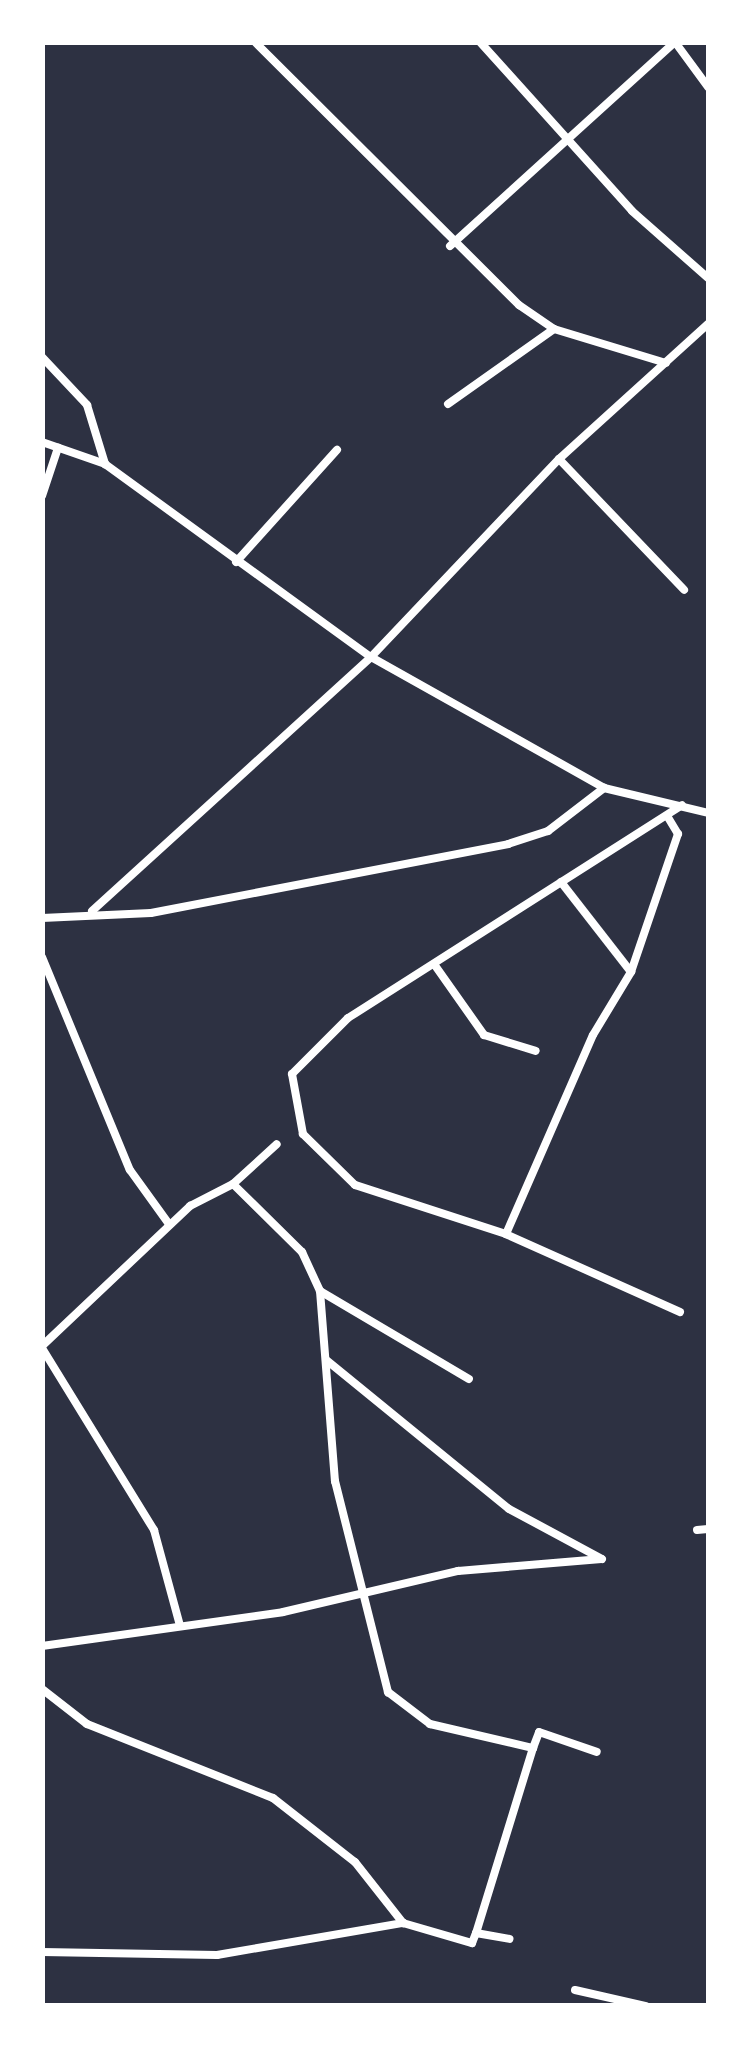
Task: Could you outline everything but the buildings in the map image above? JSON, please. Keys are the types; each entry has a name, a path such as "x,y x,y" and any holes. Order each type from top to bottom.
{"street":[{"path":"255,42 450,246 554,329 666,363"},
{"path":"480,42 708,278"},
{"path":"489,52 496,42"},
{"path":"450,246 566,135 675,42 708,86"},
{"path":"92,910 371,657 559,458 708,324"},
{"path":"448,404 554,329"},
{"path":"42,357 87,405 106,464"},
{"path":"42,442 106,464 371,657 604,788 708,812"},
{"path":"42,496 58,448"},
{"path":"236,562 337,450"},
{"path":"559,458 684,590"},
{"path":"42,918 92,910 151,913 508,844 548,831 604,788"},
{"path":"680,1312 506,1234 355,1185 303,1134 294,1109 292,1074 305,1051 682,805"},
{"path":"506,1234 593,1034 631,972 678,834 667,816"},
{"path":"561,882 631,972"},
{"path":"42,957 130,1170 169,1224"},
{"path":"434,964 484,1035 536,1052"},
{"path":"180,1626 154,1530 42,1347 169,1224 233,1184 278,1144"},
{"path":"233,1184 302,1252 320,1290 356,1590 378,1672 406,1712 533,1748"},
{"path":"320,1290 469,1379"},
{"path":"42,1646 180,1626 356,1590 602,1558 509,1509 326,1360"},
{"path":"697,1530 708,1529"},
{"path":"42,1688 88,1724 273,1798 355,1862 403,1923"},
{"path":"42,1952 216,1955 403,1923 472,1943 539,1732 598,1752"},
{"path":"476,1933 509,1939"},
{"path":"574,1990 646,2006"}]}
